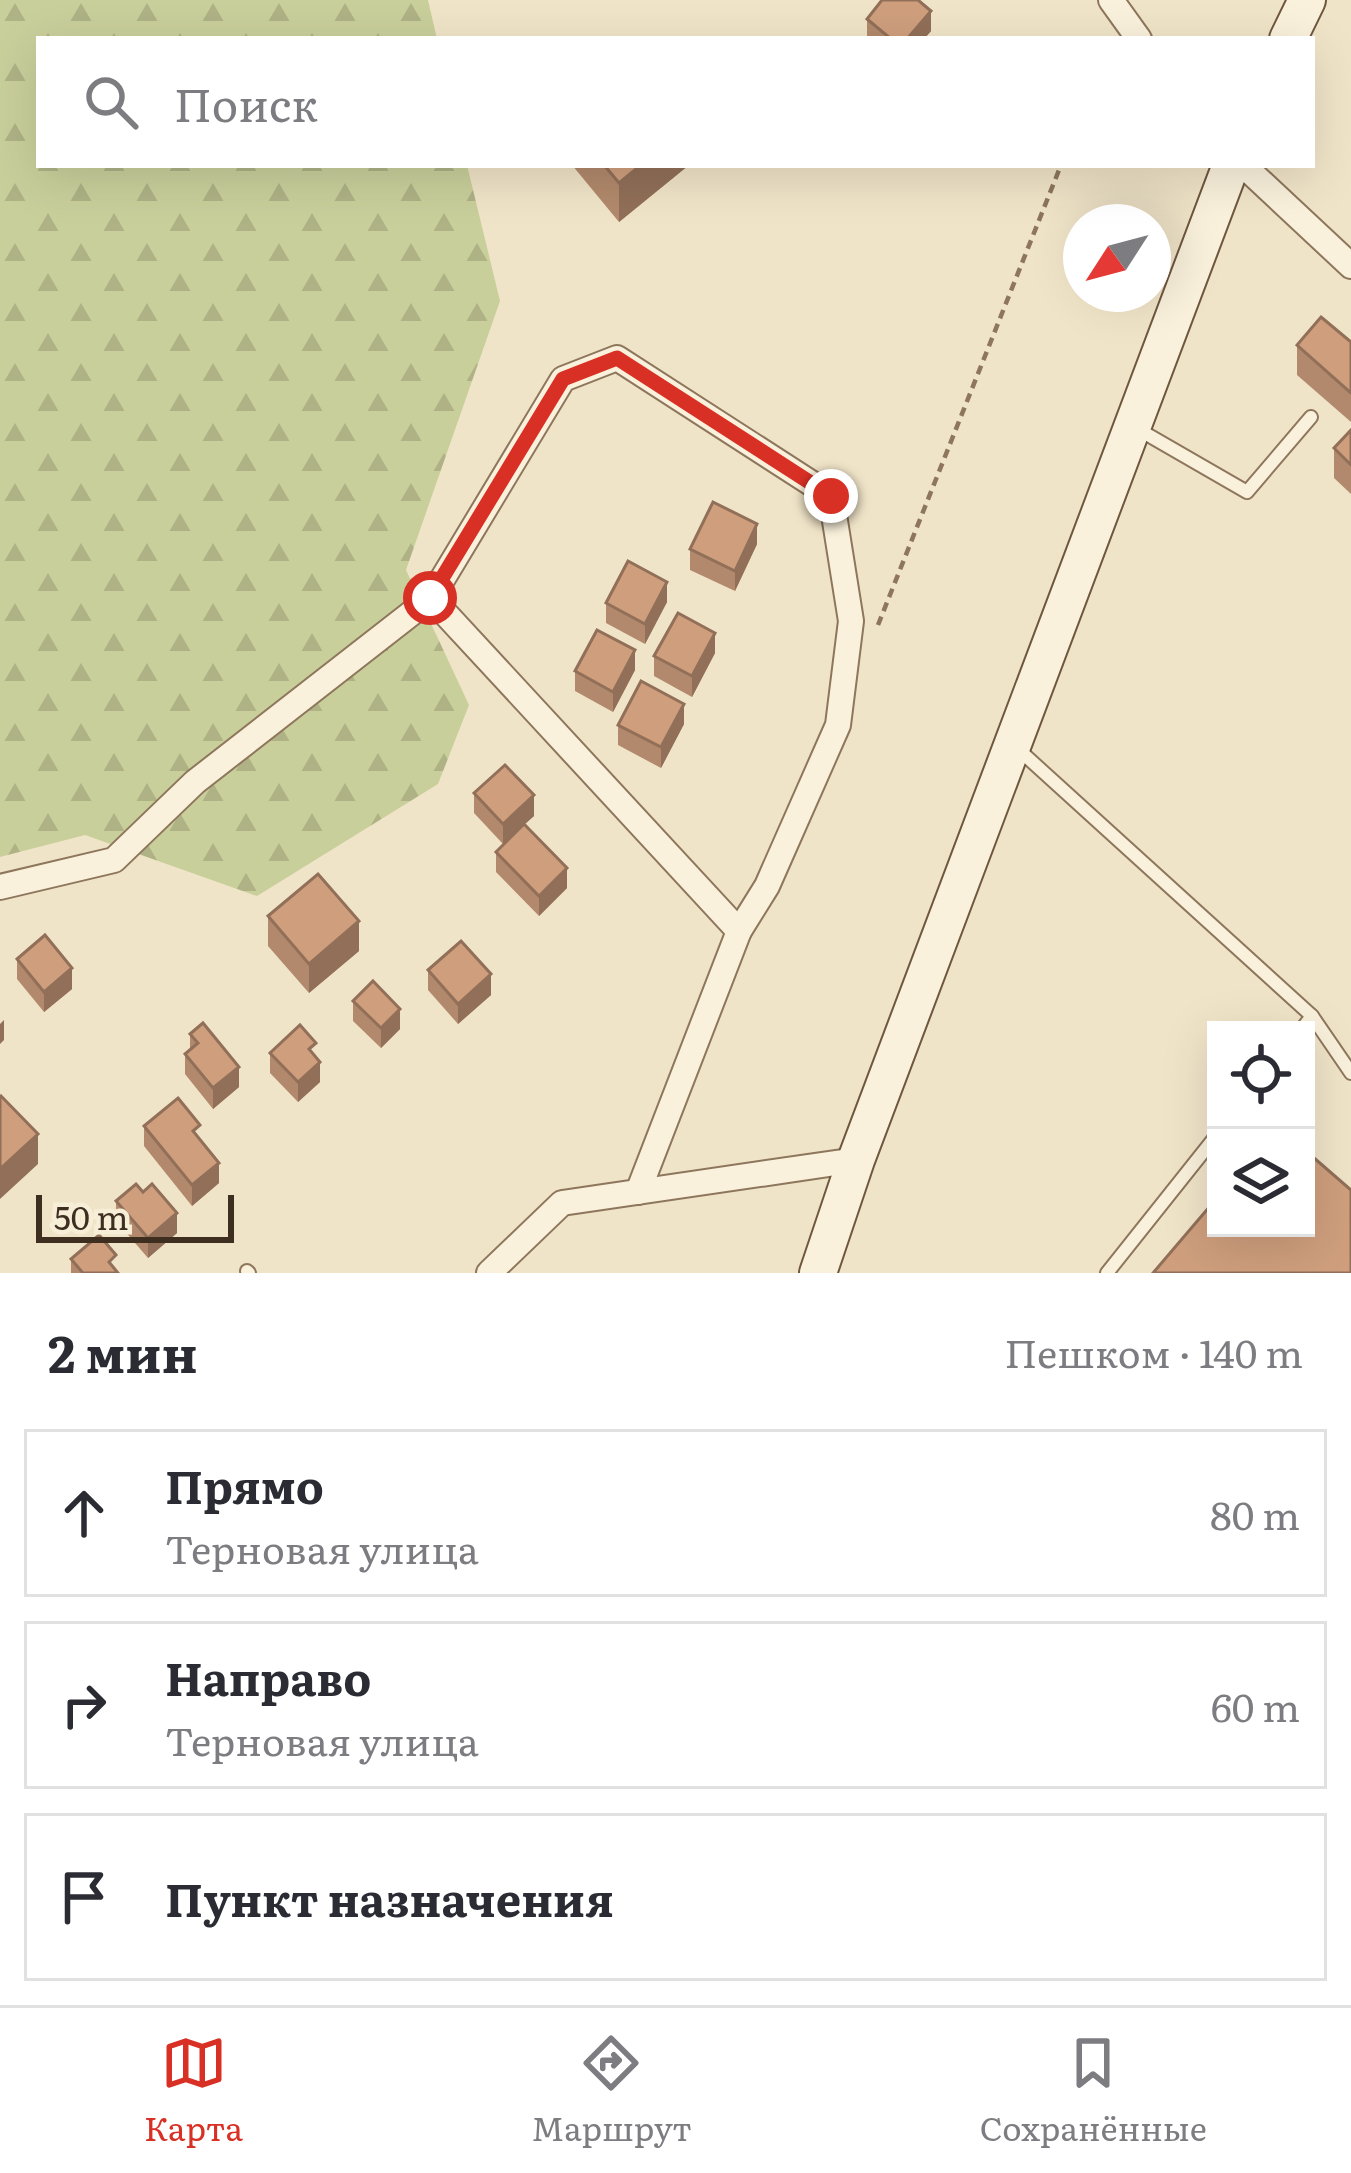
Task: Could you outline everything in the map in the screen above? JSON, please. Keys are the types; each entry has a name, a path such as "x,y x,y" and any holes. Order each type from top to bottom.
{"main road":[{"path":"1289,36 1307,0"},
{"path":"818,1273 856,1160 1231,168"}],"street":[{"path":"1111,0 1137,36"},
{"path":"1246,168 1351,266"},
{"path":"0,886 114,860 195,782 430,598 563,379 617,358 831,496 850,621 838,725 767,886 739,931 638,1192"},
{"path":"430,598 739,931"},
{"path":"489,1273 562,1203 856,1160"}],"lane":[{"path":"1133,427 1247,492 1311,417"},
{"path":"1012,744 1312,1016 1351,1073"},
{"path":"1308,1021 1312,1016"},
{"path":"1107,1273 1207,1147"}],"path":[{"path":"872,639 1060,168"}],"green space":[{"path":"0,0 428,0 436,36 36,36 36,168 468,168 500,301 406,570 469,705 438,784 257,896 85,835 0,857"}],"building":[{"path":"882,0 918,0 931,11 910,36 887,36 867,19"},
{"path":"606,168 637,168 619,183"},
{"path":"1321,317 1351,342 1351,393 1297,345"},
{"path":"1351,430 1351,465 1334,448"},
{"path":"713,502 757,524 735,571 690,549"},
{"path":"628,561 667,582 645,624 606,603"},
{"path":"678,613 715,633 692,676 654,656"},
{"path":"597,630 635,650 613,692 575,671"},
{"path":"641,681 684,704 661,747 618,725"},
{"path":"505,765 534,795 503,824 474,793"},
{"path":"524,824 567,868 539,896 496,852"},
{"path":"318,874 359,921 309,964 268,916"},
{"path":"45,935 72,968 44,992 17,959"},
{"path":"461,941 491,974 458,1004 428,970"},
{"path":"373,981 400,1009 381,1028 353,1001"},
{"path":"203,1023 239,1067 213,1088 185,1054 198,1043 190,1034"},
{"path":"300,1025 316,1043 309,1049 320,1062 298,1082 270,1053"},
{"path":"0,1097 38,1134 0,1169"},
{"path":"178,1098 200,1125 193,1131 219,1163 192,1185 144,1126"},
{"path":"1315,1159 1351,1190 1351,1273 1153,1273 1207,1210 1207,1237 1315,1237"},
{"path":"136,1184 143,1192 152,1184 177,1213 148,1238 116,1201"},
{"path":"99,1235 116,1255 109,1262 118,1273 83,1273 71,1259"}],"route":[{"path":"430,598 563,379 617,358 831,496"}]}
